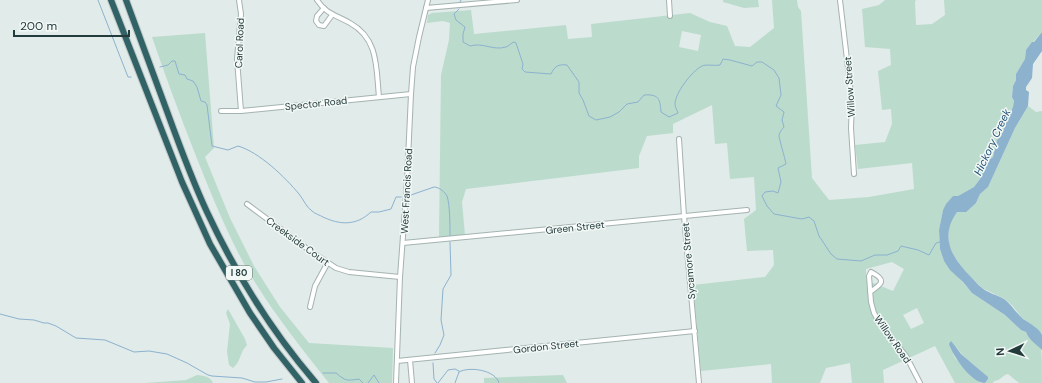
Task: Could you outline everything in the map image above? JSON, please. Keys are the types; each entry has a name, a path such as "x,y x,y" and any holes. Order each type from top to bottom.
{"highway":[{"name":"I 80","path":"111,0 182,182 204,232 224,269 248,308 274,348 302,383"},
{"name":"I 80","path":"126,0 182,152 212,224 241,278 264,315 296,359 316,383"}],"street":[{"name":"Carol Road","path":"239,0 241,14 237,60 241,111"},
{"path":"317,0 332,15 350,23 362,31 369,40 375,54 379,97"},
{"name":"West Francis Road","path":"396,383 400,277 407,181 410,94 419,37 428,0"},
{"path":"426,8 517,0"},
{"path":"668,0 670,16"},
{"name":"Willow Street","path":"840,0 852,102 851,128 854,174"},
{"path":"324,8 317,16 316,21 318,25 324,26 332,15"},
{"name":"Spector Road","path":"221,111 241,111 410,94"},
{"name":"Sycamore Street","path":"678,139 699,383"},
{"name":"Creekside Court","path":"247,204 327,264 348,272 400,277"},
{"name":"Green Street","path":"403,243 747,210"},
{"path":"310,307 315,286 327,264"},
{"name":"Willow Road","path":"870,292 880,286 882,282 878,276 871,272 869,276 870,292 874,313 882,327 906,356 920,383"},
{"name":"Gordon Street","path":"397,361 694,331"},
{"path":"410,360 412,383"}],"green space":[{"path":"723,0 758,0 759,7 744,8 723,2"},
{"path":"772,0 797,0 798,7 801,11 812,178 829,200 869,197 914,189 912,163 858,169 855,145 885,142 892,124 891,109 882,110 878,71 891,65 890,49 865,47 862,9 879,5 885,0 916,0 916,25 932,24 945,15 944,0 1042,0 1042,32 1026,50 1025,59 1016,74 1012,97 1014,101 1013,107 1001,136 997,140 993,157 989,161 974,187 958,196 953,196 943,210 939,230 940,249 944,261 972,293 1005,315 1021,330 1026,332 1027,335 1041,349 1042,383 1019,383 1008,374 1004,375 999,380 994,381 993,383 985,383 988,379 980,370 963,356 956,347 953,354 955,358 981,383 955,383 935,346 883,370 884,383 852,383 850,363 826,368 820,383 772,383 771,364 701,371 693,285 765,277 774,265 773,250 747,251 744,219 756,210 754,177 730,179 727,143 715,144 712,105 673,124 673,133 647,136 639,156 639,168 466,189 462,202 465,235 439,237 441,75 449,40 450,23 443,21 427,23 428,15 432,13 471,10 474,34 566,25 568,39 592,37 591,24 690,13 710,22 727,26 735,46 750,47 774,28","holes":["682,31 701,35 698,51 679,47","892,262 904,269 893,291 866,280 866,269","917,308 924,323 911,329 903,315"]},
{"path":"205,33 214,148 205,157 230,218 254,266 280,307 309,343 393,348 392,383 329,383 294,339 252,278 243,262 205,179 152,37"},
{"path":"1028,106 1036,112 1042,111 1042,335 1038,330 1022,318 1012,305 1003,298 982,288 962,268 949,245 948,231 951,219 957,212 976,203 980,194 988,187 1015,128"},
{"path":"228,309 247,345 233,368 229,365 227,352 230,324 226,313"},
{"path":"197,375 208,378 213,383 145,383 186,380"},
{"path":"563,375 567,383 484,383 484,378"}],"water":[{"path":"1042,32 1042,51 1033,64 1032,78 1026,87 1026,90 1029,92 1028,106 1015,128 988,187 980,194 976,203 966,212 957,212 949,230 949,239 953,255 964,270 982,288 1004,299 1023,319 1039,330 1042,335 1042,350 1027,335 1026,332 1021,330 1005,315 972,293 950,270 944,261 940,249 939,230 943,210 946,204 953,196 958,196 974,187 980,179 989,160 993,157 997,140 1001,136 1013,107 1013,86 1016,80 1016,74 1025,59 1026,50"},
{"path":"951,341 961,354 988,377 985,383 974,379 958,362 949,344"}],"waterway":[{"path":"98,0 128,77 131,77"},
{"path":"459,9 454,14 456,20 465,27 463,42 470,46 479,45 501,48 507,47 514,42 516,43 523,64 522,69 525,72 551,74 557,66 567,65 579,82 579,93 589,116 596,120 610,117 619,112 627,104 638,102 644,95 653,95 658,98 661,112 669,117 678,113 675,104 681,88 694,72 702,66 720,65 723,59 752,66 757,62 762,62 774,70 779,78 781,95 776,106 784,112 782,120 784,127 779,135 786,164 778,168 781,182 778,193 773,191 765,192 762,196 767,206 774,214 802,219 809,217 814,221 819,236 831,254 837,259 861,261 875,255 887,255 898,251 901,246 918,250 929,255 936,243 940,242"},
{"path":"160,67 175,61 179,74 185,75 187,79 193,81 197,87 201,101 205,102 207,105 212,146 228,150 238,146 263,159 287,180 308,208 315,213 336,222 354,222 360,220 371,212 391,209 396,197 401,197"},
{"path":"411,195 434,187 445,193 449,204 450,236"},
{"path":"435,353 444,335 441,320 443,289 451,275 450,242"},
{"path":"0,314 19,319 48,323 76,338 105,340 134,352 149,351 167,354 212,376 242,378 255,382 266,382 282,379"},
{"path":"433,363 434,379 437,383"},
{"path":"438,383 448,370 455,369 459,371"},
{"path":"459,372 469,369 482,370 493,375 499,383"},
{"path":"455,383 459,372"},
{"path":"323,373 336,373 346,380 359,379 363,383"},
{"path":"368,383 374,375 379,383"}],"water label":[{"name":"Hickory Creek","path":"992,142"}]}
